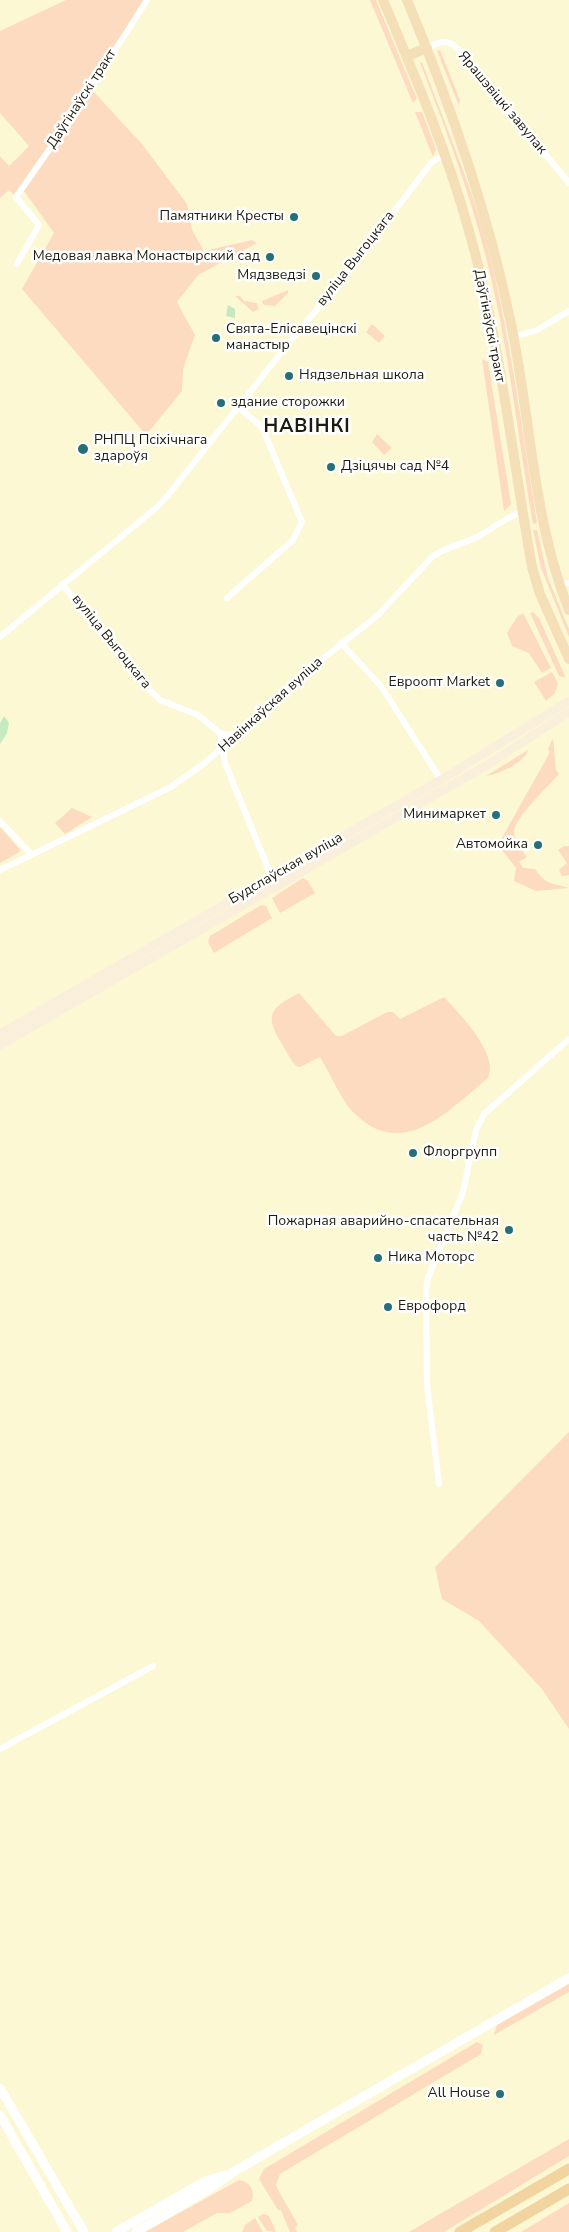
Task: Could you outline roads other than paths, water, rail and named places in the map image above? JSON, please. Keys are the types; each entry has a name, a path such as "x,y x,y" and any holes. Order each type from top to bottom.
{"highway":[{"path":"460,2232 569,2169"},
{"path":"495,2232 569,2189"}],"main road":[{"name":"Даўгінаўскі тракт","path":"383,0 446,154 483,285 532,566 540,594 569,658"},
{"name":"Даўгінаўскі тракт","path":"407,0 455,123 491,236 514,337 543,525 564,584 569,610"},
{"path":"407,56 427,48"},
{"name":"Будслаўская вуліца","path":"0,1034 441,780 569,701"},
{"name":"Будслаўская вуліца","path":"0,1045 473,773 569,712"}],"street":[{"name":"Даўгінаўскі тракт","path":"17,264 39,226 16,197 79,106 147,0"},
{"name":"Ярашэвіцкі завулак","path":"427,48 444,41 451,43 458,49 569,183"},
{"name":"вуліца Выгоцкага","path":"0,637 157,507 345,276 428,167 438,157 446,154"},
{"path":"514,337 537,330 569,311"},
{"path":"227,598 293,540 302,522 262,427 238,407"},
{"name":"Навінкаўская вуліца","path":"0,870 171,786 206,762 236,734 394,600 433,556 443,550 476,538 508,518 522,512"},
{"name":"вуліца Выгоцкага","path":"62,584 160,700 198,715 220,733"},
{"path":"341,644 380,686 441,780"},
{"path":"236,734 227,735 220,733 225,763 272,878"},
{"path":"206,762 218,759 225,763"},
{"path":"0,821 32,855"},
{"path":"439,1484 427,1385 425,1302 428,1278 463,1192 476,1130 484,1114 569,1039"},
{"path":"0,1749 153,1666"},
{"path":"136,2232 211,2188 233,2172 569,1978"},
{"path":"0,2088 84,2232"},
{"path":"0,2115 67,2232"},
{"path":"116,2232 204,2182 233,2172"}],"place":[{"name":"Памятники Кресты","path":"294,217"},
{"name":"Медовая лавка Монастырский сад","path":"270,257"},
{"name":"Мядзведзі","path":"316,276"},
{"name":"Свята-Елісавецінскі манастыр","path":"216,338"},
{"name":"Нядзельная школа","path":"289,376"},
{"name":"здание сторожки","path":"221,403"},
{"name":"РНПЦ Псіхічнага здароўя","path":"83,449"},
{"name":"Дзіцячы сад №4","path":"331,467"},
{"name":"Евроопт Market","path":"500,683"},
{"name":"Минимаркет","path":"496,815"},
{"name":"Автомойка","path":"538,845"},
{"name":"Флоргрупп","path":"413,1153"},
{"name":"Пожарная аварийно-спасательная часть №42","path":"509,1230"},
{"name":"Ника Моторс","path":"378,1258"},
{"name":"Еврофорд","path":"388,1307"},
{"name":"All House","path":"500,2094"}],"district":[{"name":"НАВІНКІ","path":"307,427"}]}
